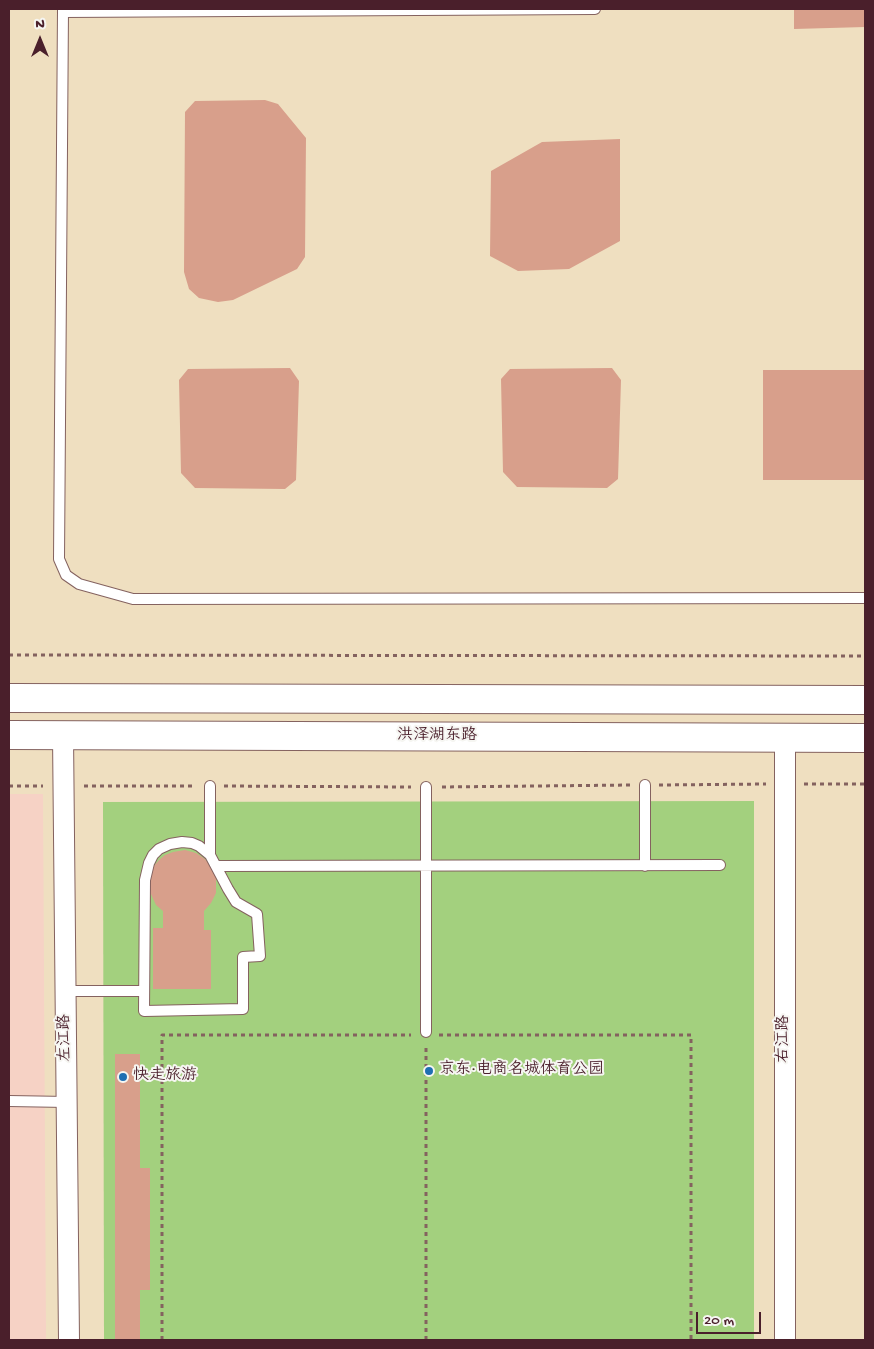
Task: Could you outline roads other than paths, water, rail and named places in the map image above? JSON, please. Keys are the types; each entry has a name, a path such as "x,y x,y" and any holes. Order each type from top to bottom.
{"main road":[{"path":"9,698 865,700"},
{"name":"洪泽湖东路","path":"9,735 865,738"}],"street":[{"name":"左江路","path":"63,735 69,1340"},
{"name":"右江路","path":"785,738 785,1340"}],"lane":[{"path":"595,9 63,10 60,559 66,575 80,584 132,599 865,598"},
{"path":"645,785 645,866"},
{"path":"210,786 210,855"},
{"path":"426,787 426,1034"},
{"path":"192,843 210,855 217,866 236,902 257,914 260,956 243,957 243,1010 144,1011 145,880 153,855 159,849 170,844 192,843"},
{"path":"217,866 720,865"},
{"path":"66,991 144,991"},
{"path":"9,1101 67,1102"}],"place":[{"name":"京东·电商名城体育公园","path":"429,1071"},
{"name":"快走旅游","path":"123,1077"}]}
